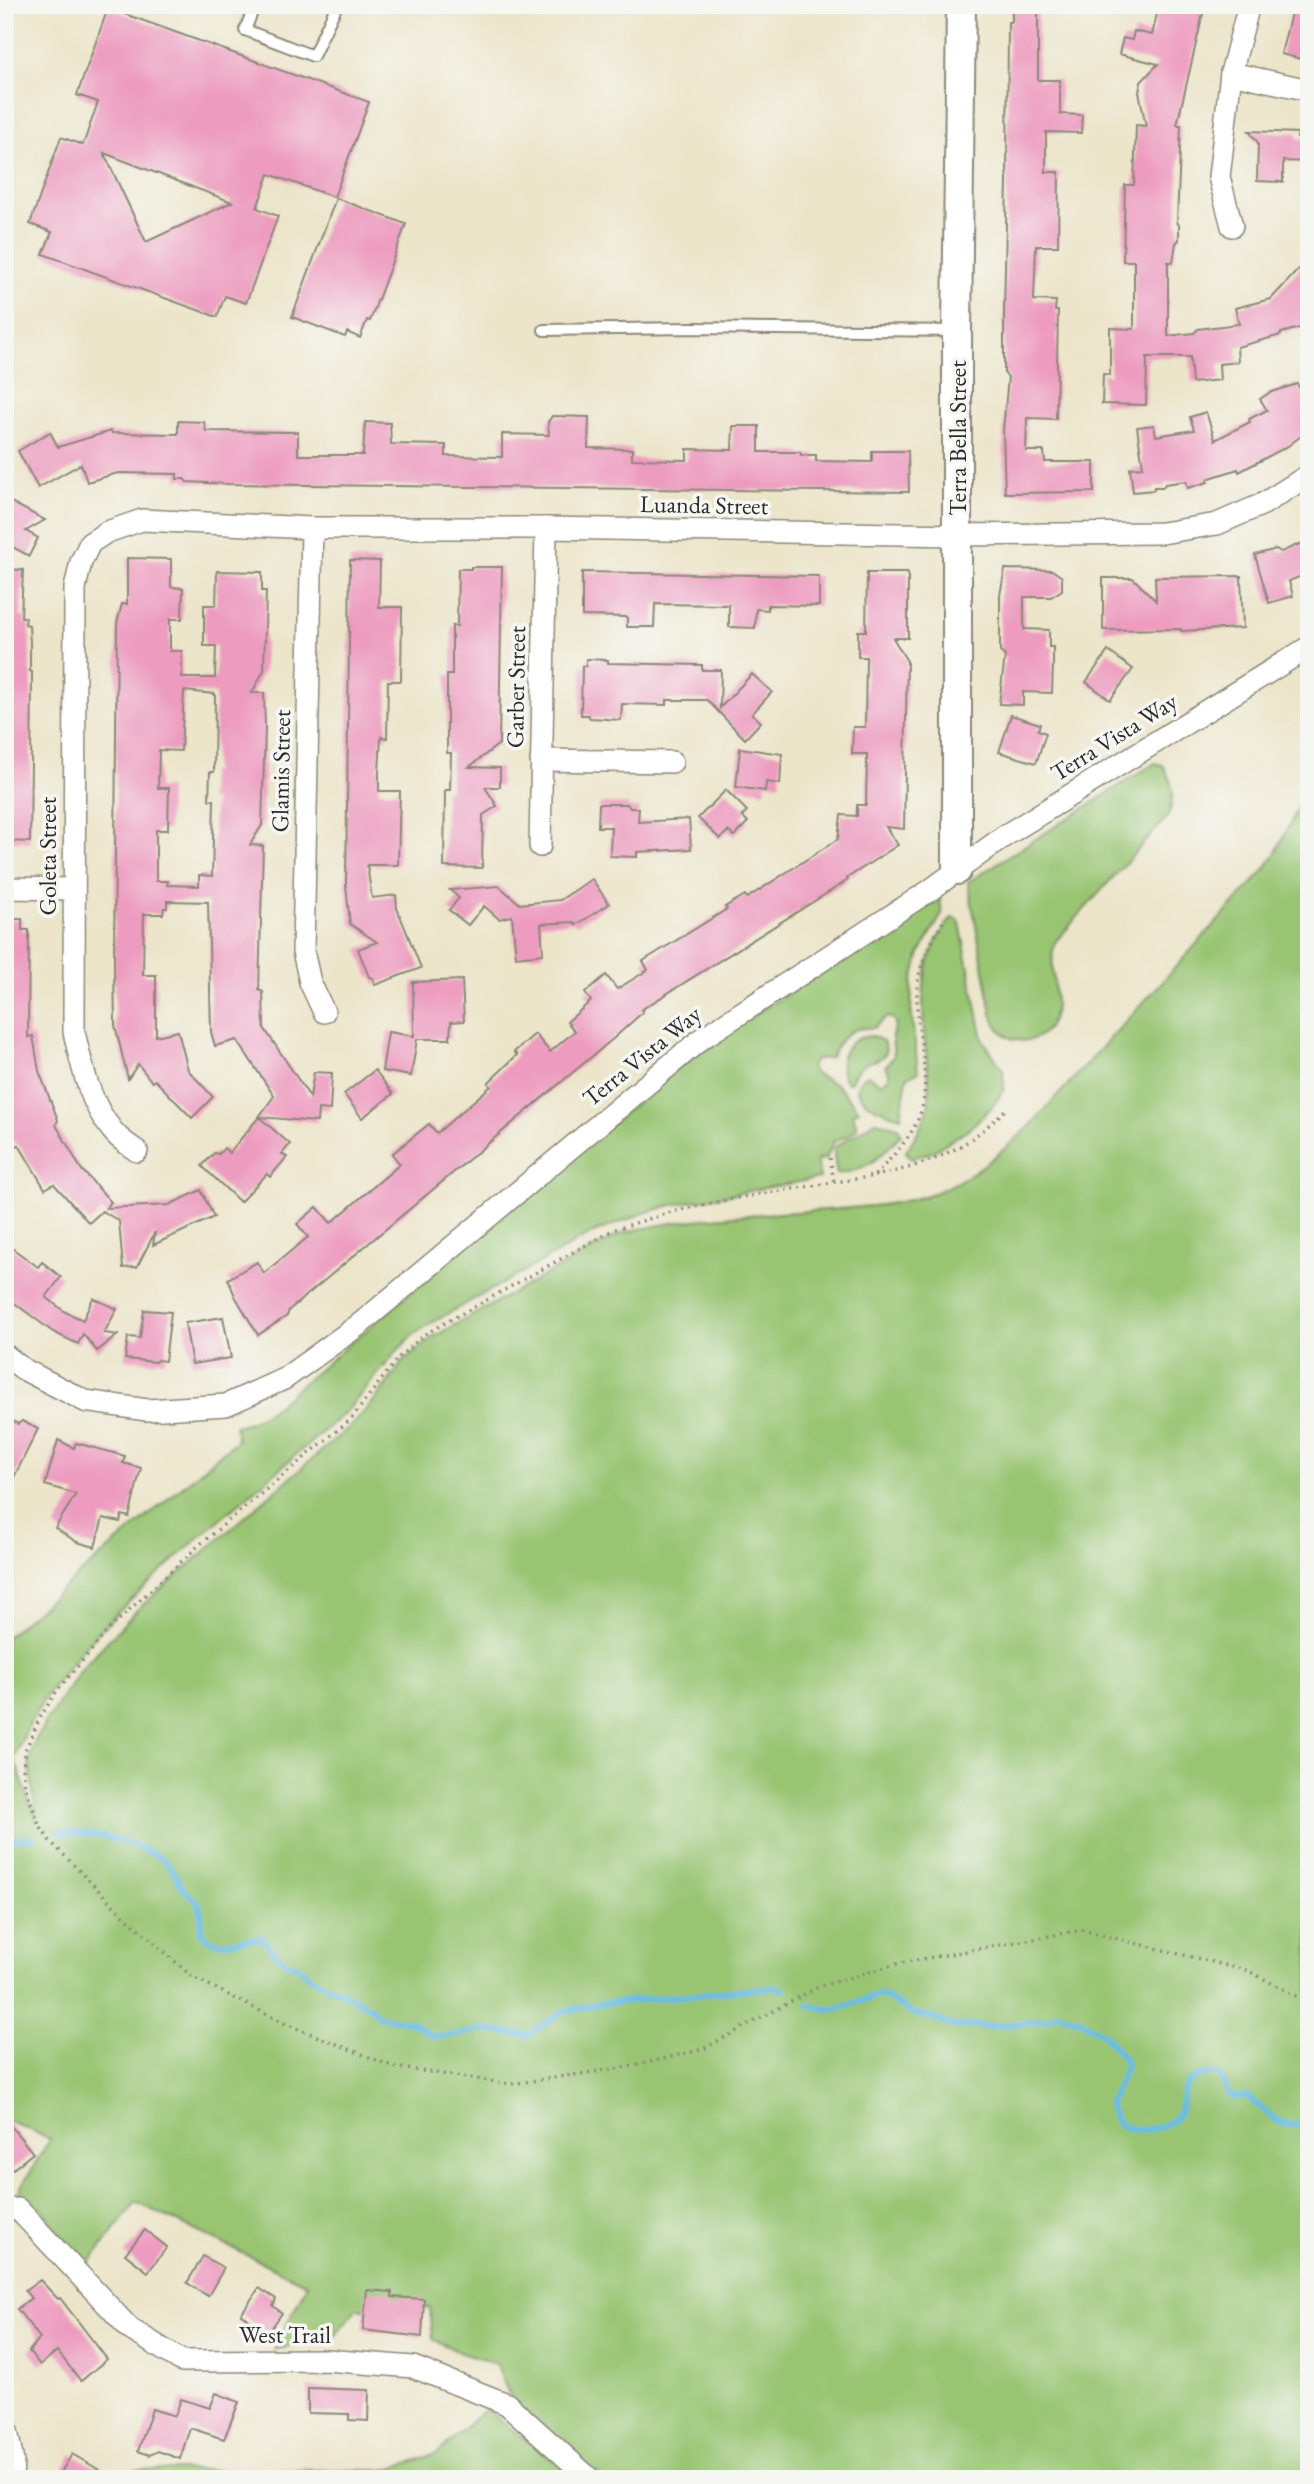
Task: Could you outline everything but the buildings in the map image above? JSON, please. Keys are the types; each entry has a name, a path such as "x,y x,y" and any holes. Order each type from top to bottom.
{"street":[{"name":"Terra Bella Street","path":"957,870 957,331 961,5"},
{"path":"1232,226 1219,177 1231,74 1249,5"},
{"path":"1231,74 1309,90"},
{"name":"Luanda Street","path":"90,543 107,532 142,520 312,528 546,528 958,535 1162,533 1217,524 1263,504 1309,475"},
{"name":"Glamis Street","path":"312,528 303,950 310,982 324,1012"},
{"name":"Garber Street","path":"540,846 546,528"},
{"name":"Goleta Street","path":"90,543 81,562 75,588 74,1032 83,1072 99,1112 113,1133 137,1152"},
{"name":"Terra Vista Way","path":"5,1355 23,1369 85,1401 147,1410 226,1405 284,1379 360,1324 701,1039 929,891 1006,835 1309,647"},
{"path":"541,760 672,762"},
{"path":"5,888 74,889"},
{"name":"West Trail","path":"5,2210 18,2209 130,2329 182,2361 326,2360 413,2367 507,2404 590,2479"},
{"path":"5,2420 13,2462 12,2479"}],"lane":[{"path":"255,5 245,30 313,56 337,5"},
{"path":"544,330 692,328 957,331"}],"path":[{"path":"874,1176 911,1133 922,1108 924,1092 917,1002 918,981 926,954 943,922"},
{"path":"1007,1108 983,1131 921,1166 736,1198 671,1212 613,1230 453,1317 418,1340 399,1357 351,1419 264,1490 110,1628 56,1692 32,1734 24,1758 25,1786 39,1825 50,1841 115,1907 191,1976 284,2023 394,2067 511,2084 634,2066 703,2049 820,1986 901,1963 1082,1930 1249,1971 1309,2003"},
{"path":"830,1158 834,1182"}],"green space":[{"path":"1155,763 1163,765 1171,784 1173,796 1168,816 1055,942 1055,1005 1048,1028 1030,1040 1020,1041 1005,1035 992,1014 968,882"},
{"path":"1309,785 1309,2479 602,2479 513,2403 496,2364 461,2353 433,2339 430,2308 356,2309 334,2337 274,2350 307,2284 136,2202 86,2267 42,2210 17,2194 50,2139 5,2119 5,1638 237,1440 235,1426 250,1422 271,1410 672,1073 725,1033 940,898 942,914 920,953 912,984 911,1010 918,1072 907,1077 901,1117 875,1107 860,1096 857,1090 859,1083 867,1075 881,1083 889,1078 885,1067 894,1056 892,1036 896,1024 892,1018 887,1017 873,1028 858,1029 847,1034 831,1057 814,1061 812,1064 811,1068 815,1074 836,1084 859,1110 853,1114 857,1128 849,1135 834,1141 826,1159 816,1160 820,1178 672,1205 644,1213 593,1233 413,1335 346,1412 196,1540 118,1612 86,1645 48,1693 14,1758 37,1822 29,1761 36,1739 83,1667 138,1609 354,1423 403,1362 433,1337 620,1234 700,1219 891,1204 931,1194 966,1177 1029,1127 1261,874 1274,856"},
{"path":"952,918 960,923 983,1040 1003,1070 1004,1090 992,1107 970,1128 932,1152 912,1158 906,1152 924,1120 929,1101 923,1018 924,982 933,949"},
{"path":"872,1036 883,1041 886,1053 860,1067 851,1082 847,1083 841,1066 844,1051 855,1041"},
{"path":"876,1121 898,1127 901,1134 866,1166 837,1174 835,1147"},
{"path":"485,2409 574,2476 571,2479 127,2479 132,2470 384,2470 437,2454"}],"waterway":[{"path":"60,1833 114,1839 142,1848 167,1863 185,1891 197,1902 201,1913 201,1933 207,1939 222,1943 263,1939 285,1962 370,2007 378,2016 413,2023 435,2037 481,2030 528,2035 563,2012 598,2004 776,1987 784,1990"},
{"path":"5,1840 33,1838"},
{"path":"809,2005 838,2009 881,1995 914,2014 934,2018 951,2026 1001,2026 1048,2019 1057,2014 1078,2019 1104,2035 1124,2059 1126,2067 1109,2105 1117,2122 1132,2129 1157,2128 1171,2121 1179,2112 1186,2085 1206,2074 1219,2075 1230,2096 1246,2096 1281,2123 1298,2125 1309,2121"}]}
